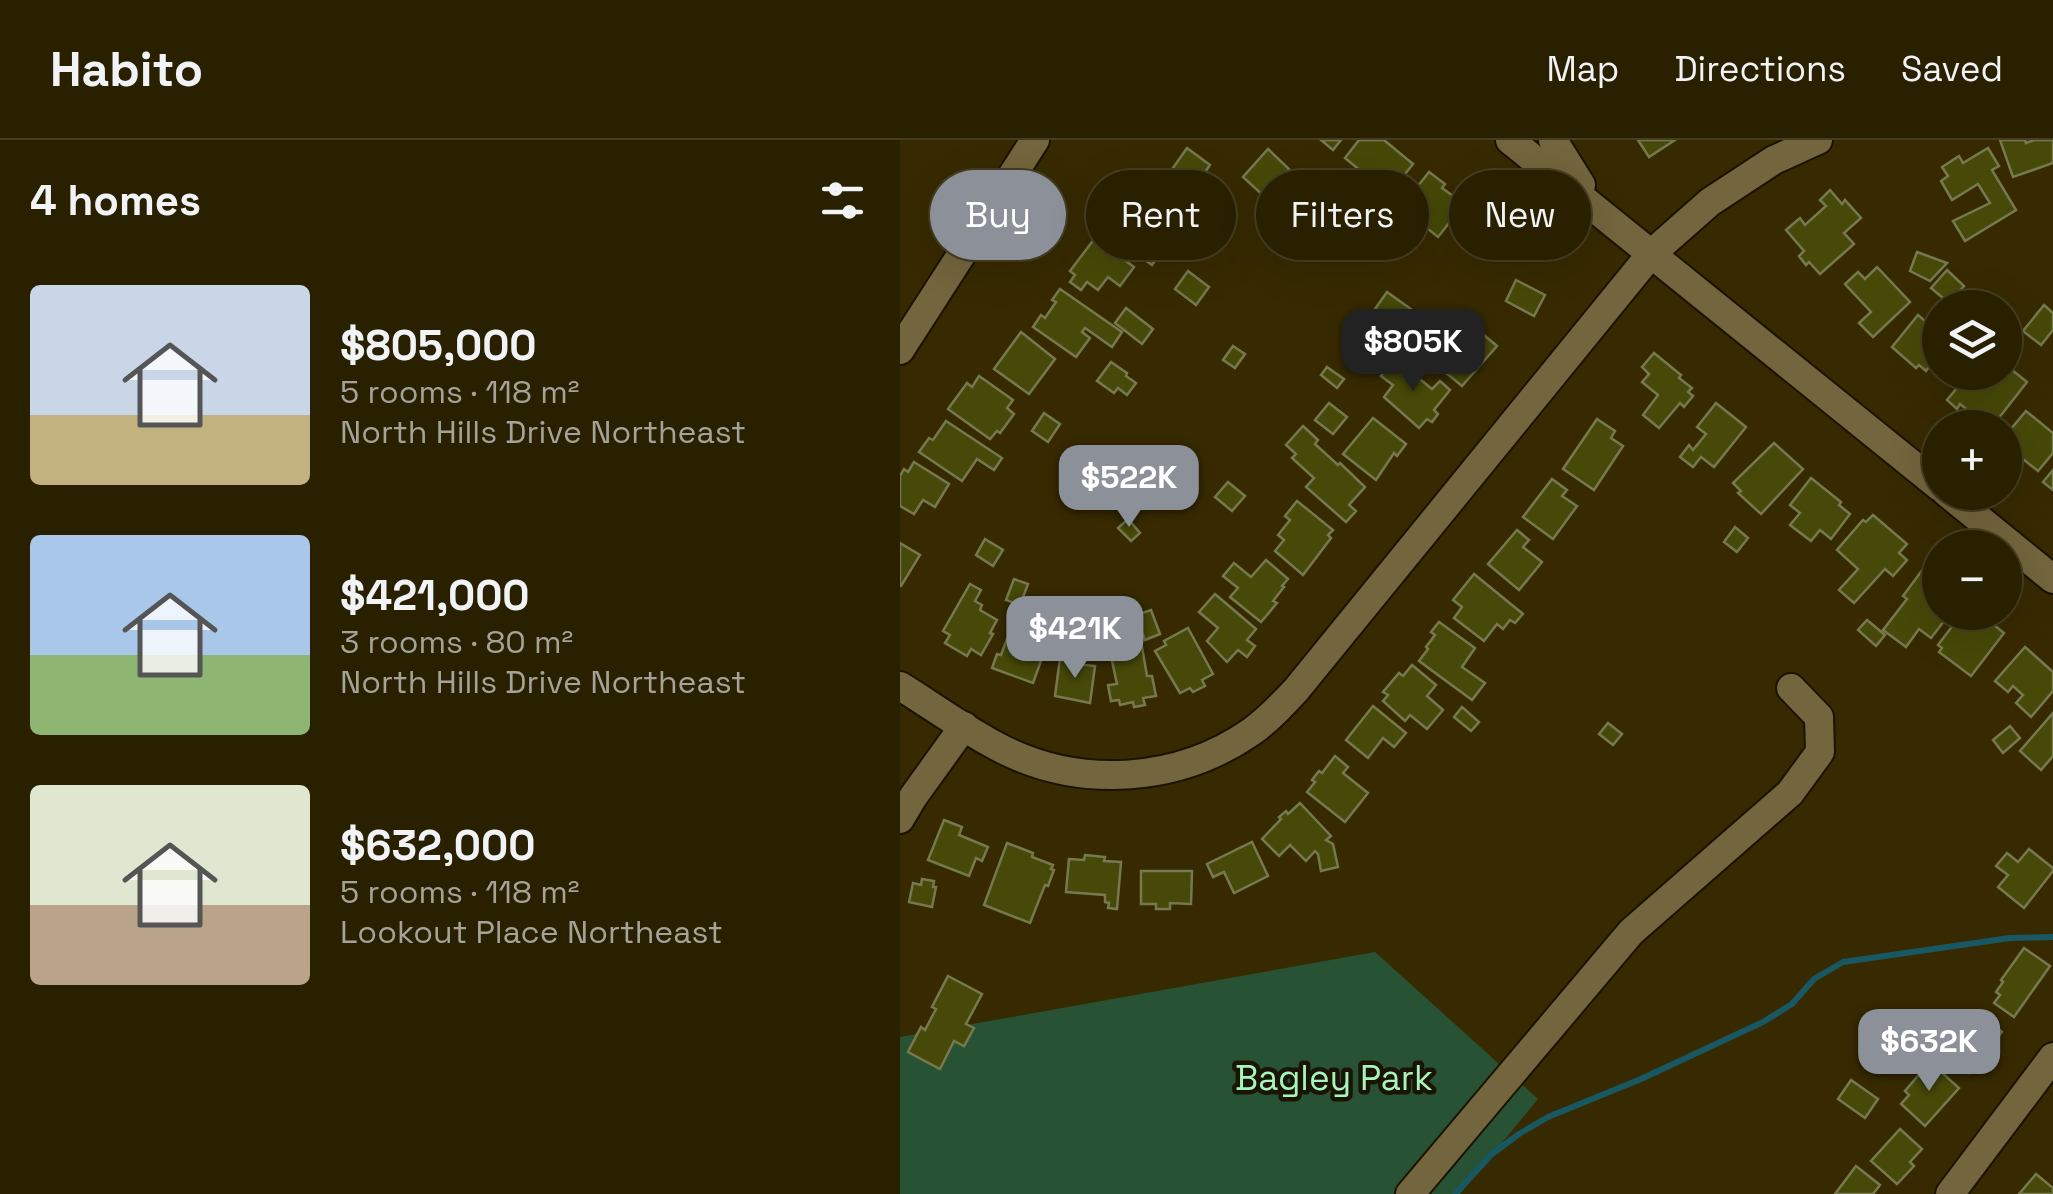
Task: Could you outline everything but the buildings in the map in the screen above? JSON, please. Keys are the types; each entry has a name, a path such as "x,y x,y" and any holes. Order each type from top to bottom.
{"street":[{"path":"900,350 1036,140"},
{"path":"1510,140 1922,473"},
{"path":"1553,140 1594,208"},
{"path":"900,686 1002,750 1073,773 1110,776 1184,765 1251,732 1296,690 1651,254 1710,202 1774,160 1818,140"},
{"path":"1968,510 2053,579"},
{"path":"1410,1194 1631,932 1790,793 1820,752 1819,717 1791,688"},
{"path":"900,819 964,726"},
{"path":"1950,1194 2053,1057"}],"green space":[{"name":"Bagley Park","path":"1375,952 1538,1099 1460,1194 900,1194 900,1037"}],"waterway":[{"path":"1455,1194 1492,1154 1519,1134 1548,1117 1763,1022 1792,1004 1814,979 1843,962 2010,938 2053,937"}]}
